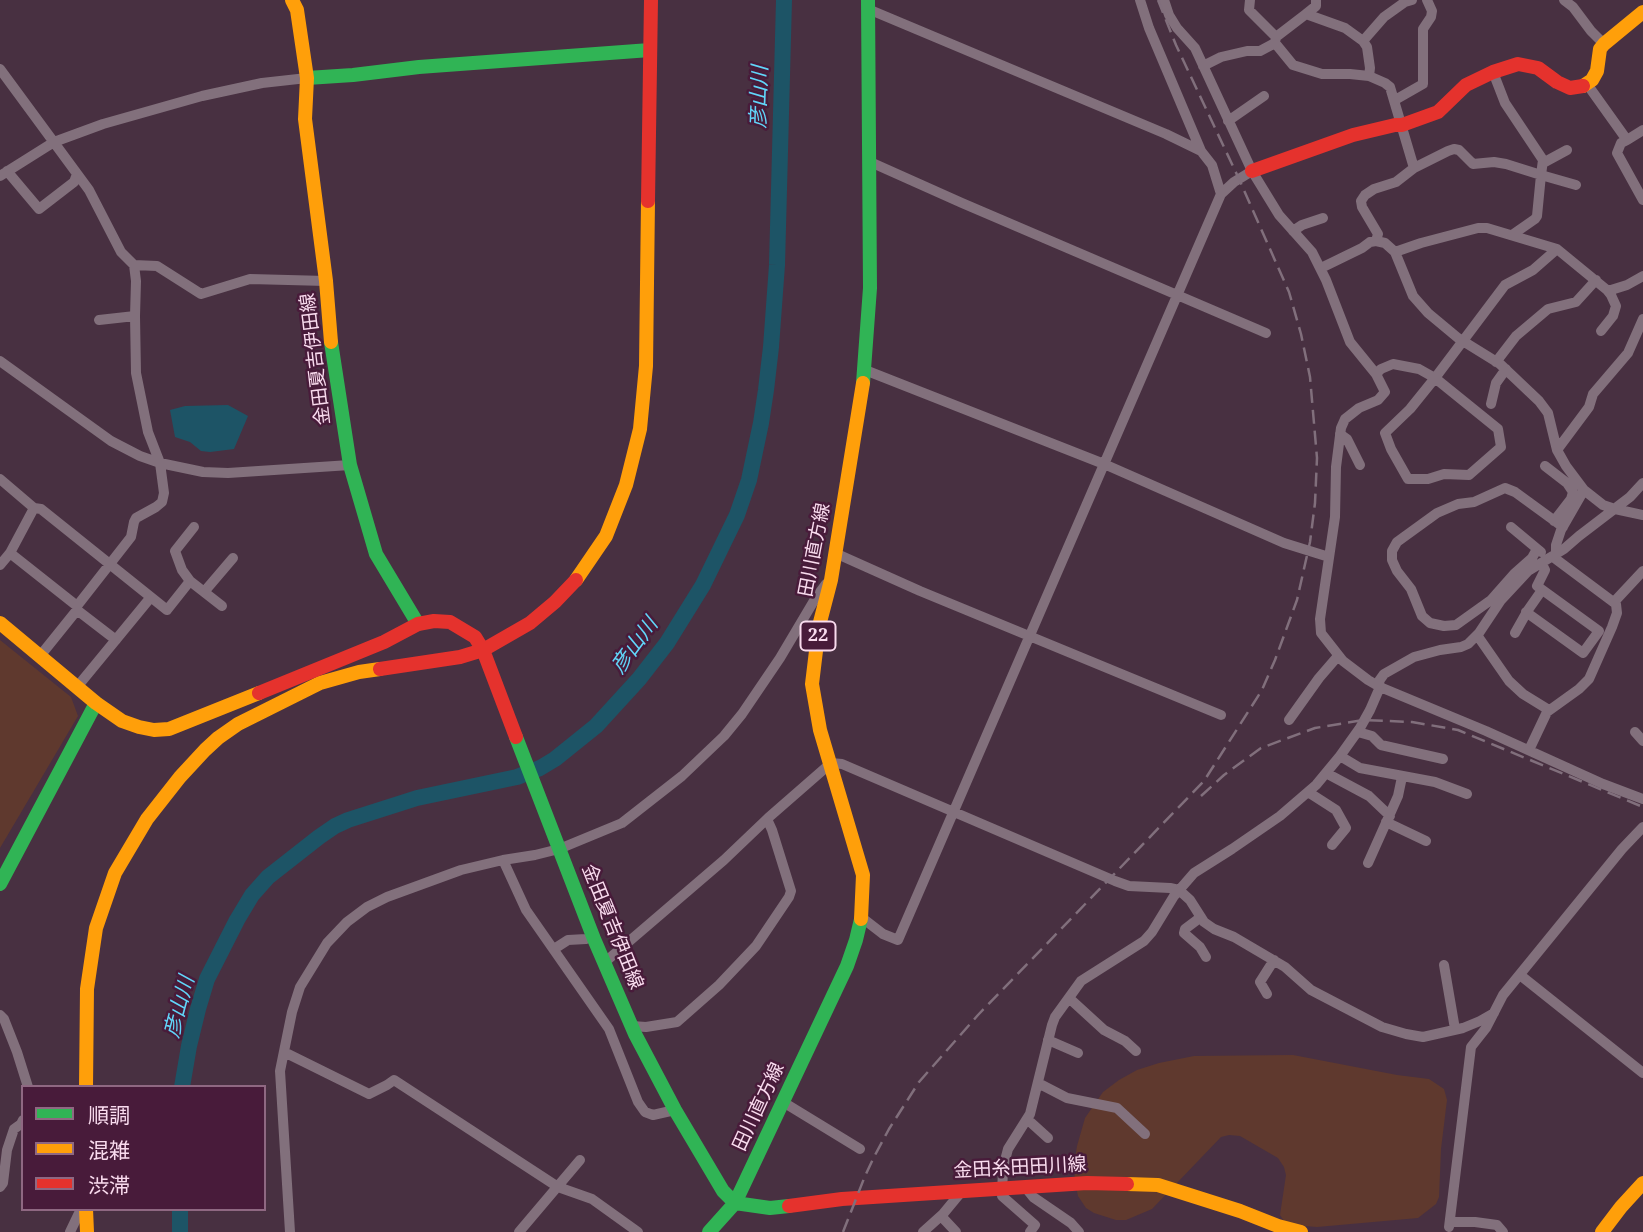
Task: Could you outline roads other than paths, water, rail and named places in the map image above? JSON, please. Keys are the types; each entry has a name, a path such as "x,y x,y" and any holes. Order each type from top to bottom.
{"main road":[{"name":"金田夏吉伊田線","path":"292,0 297,10 307,78 305,119 334,360 350,465 376,554 418,624 450,622 475,638 486,655 593,937 632,1026 675,1110 723,1191 735,1203"},
{"path":"86,1085 87,989 96,929 116,873 129,849 180,777 218,738 238,724 320,683 359,672 486,655 555,602 578,578 606,536 626,485 640,429 646,366 651,0"},
{"name":"田川直方線","path":"709,1232 735,1203 847,966 861,916 863,875 820,730 813,684 819,626 831,579 865,370 870,288 868,5"},
{"path":"1252,171 1353,135 1402,125 1438,111 1466,85 1518,64 1538,68 1570,88 1581,87 1592,80 1597,71 1600,49 1604,44 1643,12"},
{"path":"307,78 650,50"},
{"path":"0,623 96,703 122,721 154,730 185,724 347,658 418,624"},
{"path":"0,884 96,703"},
{"name":"金田糸田田川線","path":"735,1203 770,1208 866,1197 1087,1183 1158,1185 1301,1232"},
{"path":"1602,1232 1643,1183"},
{"path":"83,1211 88,1232"}],"street":[{"path":"1140,0 1200,150 1212,165 1222,194"},
{"path":"1164,0 1177,28 1195,48 1252,171 1279,215 1312,252 1350,342 1376,374 1385,392 1378,400 1359,408 1345,419 1340,434 1335,517 1320,620 1321,633 1338,656 1380,687 1643,799"},
{"path":"1250,0 1249,10 1276,40 1293,65 1322,74 1368,76 1390,86 1414,168"},
{"path":"1203,66 1221,57 1260,51 1316,6 1316,0"},
{"path":"1363,41 1384,17 1412,0"},
{"path":"1395,100 1423,84 1423,29 1432,11 1427,0"},
{"path":"1567,1 1604,44"},
{"path":"868,5 1200,150"},
{"path":"1306,14 1345,28 1363,41 1367,47 1370,68 1368,76"},
{"path":"0,69 89,190 121,252 134,265 136,373 148,432 160,463 164,493 162,502 136,518 131,537 40,656"},
{"path":"1493,72 1505,103 1543,160 1537,216 1511,235"},
{"path":"77,174 74,182 40,209 4,174 54,142 103,124 202,96 262,83 307,78"},
{"path":"1587,84 1627,139"},
{"path":"1228,121 1264,96"},
{"path":"1643,130 1621,144 1617,153 1643,200"},
{"path":"1376,241 1378,234 1362,207 1361,201 1365,195 1374,188 1396,182 1414,168 1454,149 1459,150 1473,164 1506,164 1576,185"},
{"path":"1543,163 1567,150"},
{"path":"868,161 1266,333"},
{"path":"861,916 883,934 898,940 1222,194 1234,182 1252,171"},
{"path":"1293,231 1324,218"},
{"path":"1395,252 1478,228 1487,228 1557,249 1611,295 1616,306 1613,316 1601,331"},
{"path":"1321,268 1370,242 1385,243 1395,252 1413,296 1427,313 1506,369 1539,401 1548,413 1557,450 1584,490 1603,505 1643,515"},
{"path":"1376,374 1393,365 1419,369 1435,378 1499,429 1501,447 1469,475 1444,474 1428,480 1408,479 1385,433 1410,409 1435,378 1464,341 1506,285 1533,270 1557,249"},
{"path":"134,265 157,266 201,294 250,279 326,281"},
{"path":"1607,290 1627,285 1643,276"},
{"path":"1496,362 1516,336 1548,309 1576,302 1596,280"},
{"path":"99,320 135,316"},
{"path":"1557,450 1589,407 1593,394 1628,353 1643,319"},
{"path":"0,361 111,441 160,463 203,472 228,473 350,465"},
{"path":"1491,404 1496,383 1506,369"},
{"path":"865,370 1104,464 1284,543 1329,557"},
{"path":"1340,434 1347,439 1360,465"},
{"path":"1527,612 1583,653 1599,631 1537,586 1556,545 1559,524 1573,492 1567,483 1545,466"},
{"path":"0,479 167,610 190,581"},
{"path":"1030,1232 1035,1224 1002,1196 1003,1168 1008,1149 1030,1114 1055,1017 1081,981 1144,941 1194,873 1280,816 1308,792 1358,732 1384,674 1415,657 1468,644 1528,571 1550,558 1615,509 1643,483"},
{"path":"1537,549 1532,558 1491,600 1456,625 1444,626 1430,623 1422,616 1410,589 1392,560 1392,551 1397,542 1437,513 1458,504 1474,502 1505,488 1515,492 1559,524"},
{"path":"1559,524 1584,490"},
{"path":"0,565 10,553 34,508"},
{"path":"194,527 175,551 182,570 190,581 222,606"},
{"path":"1511,527 1537,549 1614,602 1617,613 1589,679 1549,710 1529,750"},
{"path":"10,553 116,640"},
{"path":"835,553 920,591 1221,715"},
{"path":"204,592 233,558"},
{"path":"1614,602 1643,571"},
{"path":"290,1232 280,1072 292,1012 300,988 327,943 347,922 367,907 387,897 461,870 535,855 622,823 682,776 716,744 742,714 815,599 831,579"},
{"path":"1515,633 1542,590"},
{"path":"77,687 150,597"},
{"path":"1476,635 1509,681 1549,710"},
{"path":"1289,720 1338,656"},
{"path":"1358,732 1371,736 1381,745 1443,759"},
{"path":"1635,732 1643,741"},
{"path":"1340,755 1360,768 1435,782 1468,794"},
{"path":"605,962 831,763 842,764 1115,881 1129,886 1179,890 1190,900 1204,922 1214,929 1274,960 1311,990 1382,1027 1423,1037 1480,1021 1494,1013"},
{"path":"1325,773 1369,796 1388,819 1426,841"},
{"path":"1368,863 1398,796 1402,777"},
{"path":"1308,792 1336,810 1346,828 1332,845"},
{"path":"632,1026 646,1027 677,1022 726,979 756,946 789,897 791,891 767,819"},
{"path":"1503,1232 1497,1225 1475,1222 1450,1225 1471,1047 1486,1028 1503,995 1643,827"},
{"path":"503,860 526,910 609,1029 638,1102 645,1112 653,1115 675,1110"},
{"path":"1201,917 1185,929 1184,933 1200,947 1206,957"},
{"path":"554,949 568,940 586,940 593,937"},
{"path":"1267,994 1260,982 1274,960"},
{"path":"1444,965 1455,1029"},
{"path":"1520,975 1643,1073"},
{"path":"1069,998 1104,1030 1125,1041 1136,1051"},
{"path":"0,1014 17,1052 27,1085"},
{"path":"1048,1041 1078,1053"},
{"path":"284,1052 369,1094 394,1080 558,1187 592,1199 638,1232"},
{"path":"1038,1083 1067,1098 1117,1108 1145,1134"},
{"path":"783,1102 860,1149"},
{"path":"1027,1119 1048,1138"},
{"path":"0,1187 14,1129 21,1124"},
{"path":"519,1232 580,1160"},
{"path":"1025,1187 1033,1197 1071,1223 1079,1232"},
{"path":"923,1232 942,1216 962,1191"},
{"path":"70,1232 82,1211"},
{"path":"942,1216 956,1232"}],"water":[{"path":"228,405 248,416 234,449 201,451 190,442 175,437 170,410 185,406"}],"waterway":[{"name":"彦山川","path":"182,1085 189,1046 207,979 237,920 252,895 268,877 319,837 348,820 417,798 517,777 555,759 596,726 639,679 667,643 703,585 737,515 749,480 766,390 777,265 784,0"},
{"name":"彦山川","path":"180,1211 180,1232"}],"railway":[{"path":"843,1232 874,1157 919,1082 978,1015 1204,781 1262,690 1297,600 1310,542 1317,458 1310,377 1301,334 1289,292 1158,0"},
{"path":"1201,796 1261,748 1315,728 1364,720 1412,722 1458,730 1643,807"}]}
